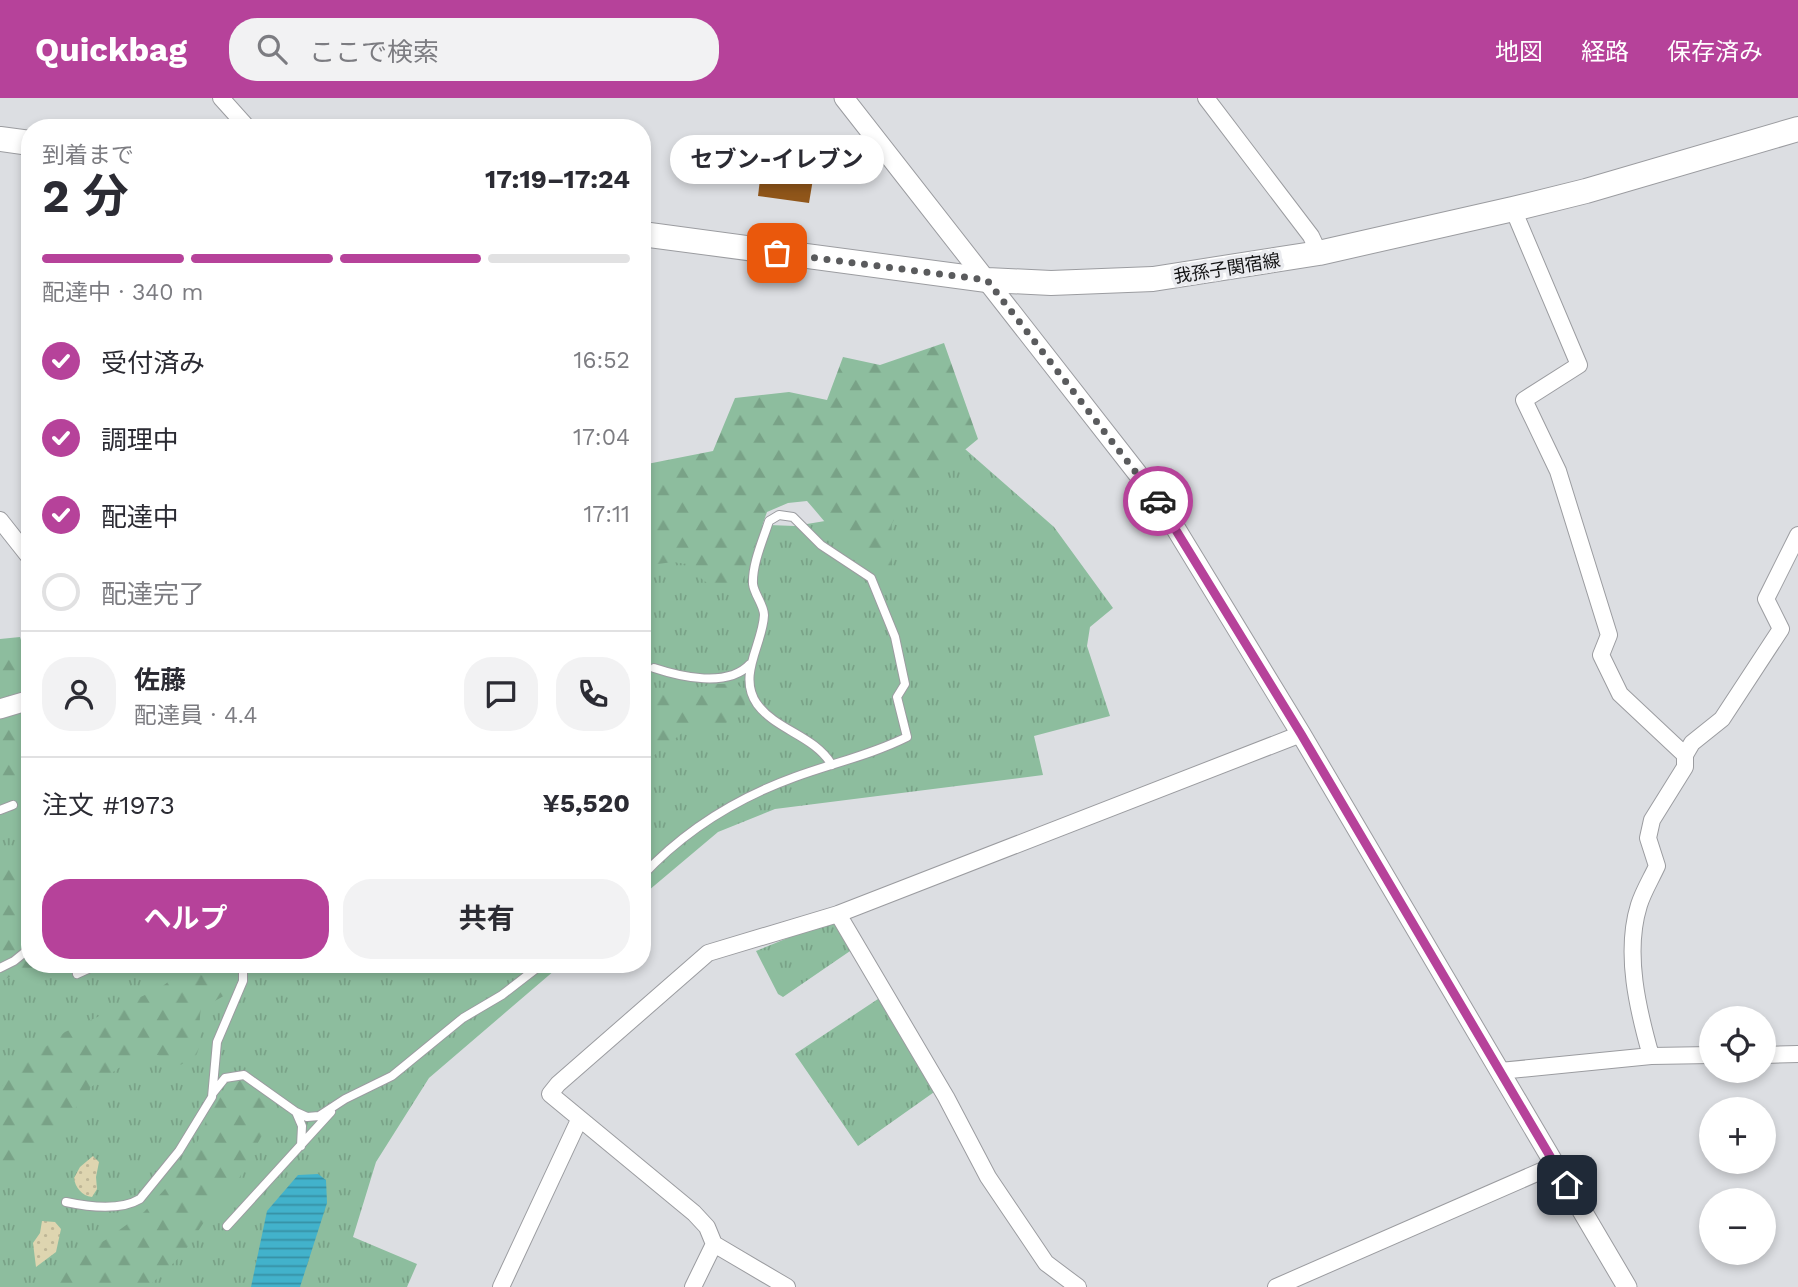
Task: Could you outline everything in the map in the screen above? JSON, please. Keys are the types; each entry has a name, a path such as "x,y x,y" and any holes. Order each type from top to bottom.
{"main road":[{"name":"我孫子関宿線","path":"651,235 987,280 1051,283 1153,279 1319,253 1513,209 1586,191 1798,129"},
{"path":"0,139 21,142"}],"street":[{"path":"221,98 240,119"},
{"path":"844,98 1158,501 1301,734 1627,1287"},
{"path":"1206,98 1311,236 1319,253"},
{"path":"1513,209 1578,365 1524,400 1558,471 1609,635 1601,655 1620,694 1685,755"},
{"path":"0,520 21,547"},
{"path":"1651,1056 1636,993 1634,940 1638,906 1657,866 1648,838 1652,820 1685,767 1685,755 1692,743 1722,719 1781,629 1766,599 1798,535"},
{"path":"0,709 21,703"},
{"path":"787,1287 714,1244 707,1227 694,1213 550,1094 558,1084 708,953 838,914 1301,734"},
{"path":"838,914 946,1097 988,1177 1046,1262 1078,1287"},
{"path":"1776,1055 1798,1054"},
{"path":"1500,1071 1651,1056 1699,1055"},
{"path":"501,1287 579,1119"},
{"path":"1276,1287 1555,1165"},
{"path":"693,1287 714,1244"}],"lane":[{"path":"651,867 691,829 751,795 832,765 868,755 907,737 897,697 905,684 895,637 871,578 821,545 793,517 779,515 769,521 754,584 764,614 750,664 756,703 771,718 813,743 832,765"},
{"path":"654,668 691,676 729,677 743,672 750,664"},
{"path":"0,810 13,805"},
{"path":"0,968 21,955"},
{"path":"213,1093 217,1042 243,981 243,973"},
{"path":"66,1202 97,1207 133,1203 141,1199 179,1151 213,1093 225,1078 244,1075 296,1112 307,1117 319,1116 392,1076 463,1018 502,995 530,973"},
{"path":"227,1226 335,1107"},
{"path":"296,1112 302,1126 301,1147"}],"green space":[{"path":"944,343 978,439 909,496 891,525 892,572 878,568 855,553 807,501 788,503 767,512 740,588 724,589 710,585 687,564 673,562 651,565 651,463 713,451 735,398 789,392 827,400 843,357 880,365"},
{"path":"965,449 1054,527 1113,608 1090,627 1087,646 1110,716 1034,736 1043,775 775,809 718,832 651,888 651,520 795,526 849,517"},
{"path":"20,637 21,693 0,699 0,639"},
{"path":"21,666 21,973 552,973 429,1078 376,1162 353,1237 417,1264 407,1287 0,1287 0,672"},
{"path":"718,684 737,684 744,690 745,709 726,723 686,730 651,758 651,695"},
{"path":"21,713 21,777 0,783 0,719"},
{"path":"21,862 21,972 0,981 0,870"},
{"path":"832,920 853,949 783,997 778,994 756,951"},
{"path":"180,973 235,973 227,994 201,1009 200,1041 194,1059 180,1065 153,1053 132,1059 91,1087 54,1138 0,1193 0,1088 32,1057 65,1032 160,988"},
{"path":"881,997 937,1090 858,1146 795,1054"},
{"path":"243,1078 271,1099 276,1112 273,1122 261,1137 235,1186 210,1213 183,1254 148,1287 41,1287 63,1265 107,1239 144,1212 175,1178 202,1134 211,1104"}],"sand":[{"path":"93,1156 99,1162 97,1189 92,1197 80,1190 74,1178 80,1167"},
{"path":"42,1221 55,1222 61,1229 56,1252 36,1267 33,1243 40,1233"}],"water":[{"path":"318,1174 326,1180 327,1203 300,1287 251,1287 267,1211 298,1175"}],"building":[{"path":"761,171 813,179 809,203 758,196"}],"way so far":[{"path":"777,253 987,280 1158,501"}],"place":[{"name":"セブン-イレブン","path":"777,253"}],"route":[{"path":"1158,501 1301,734 1567,1185"}]}
